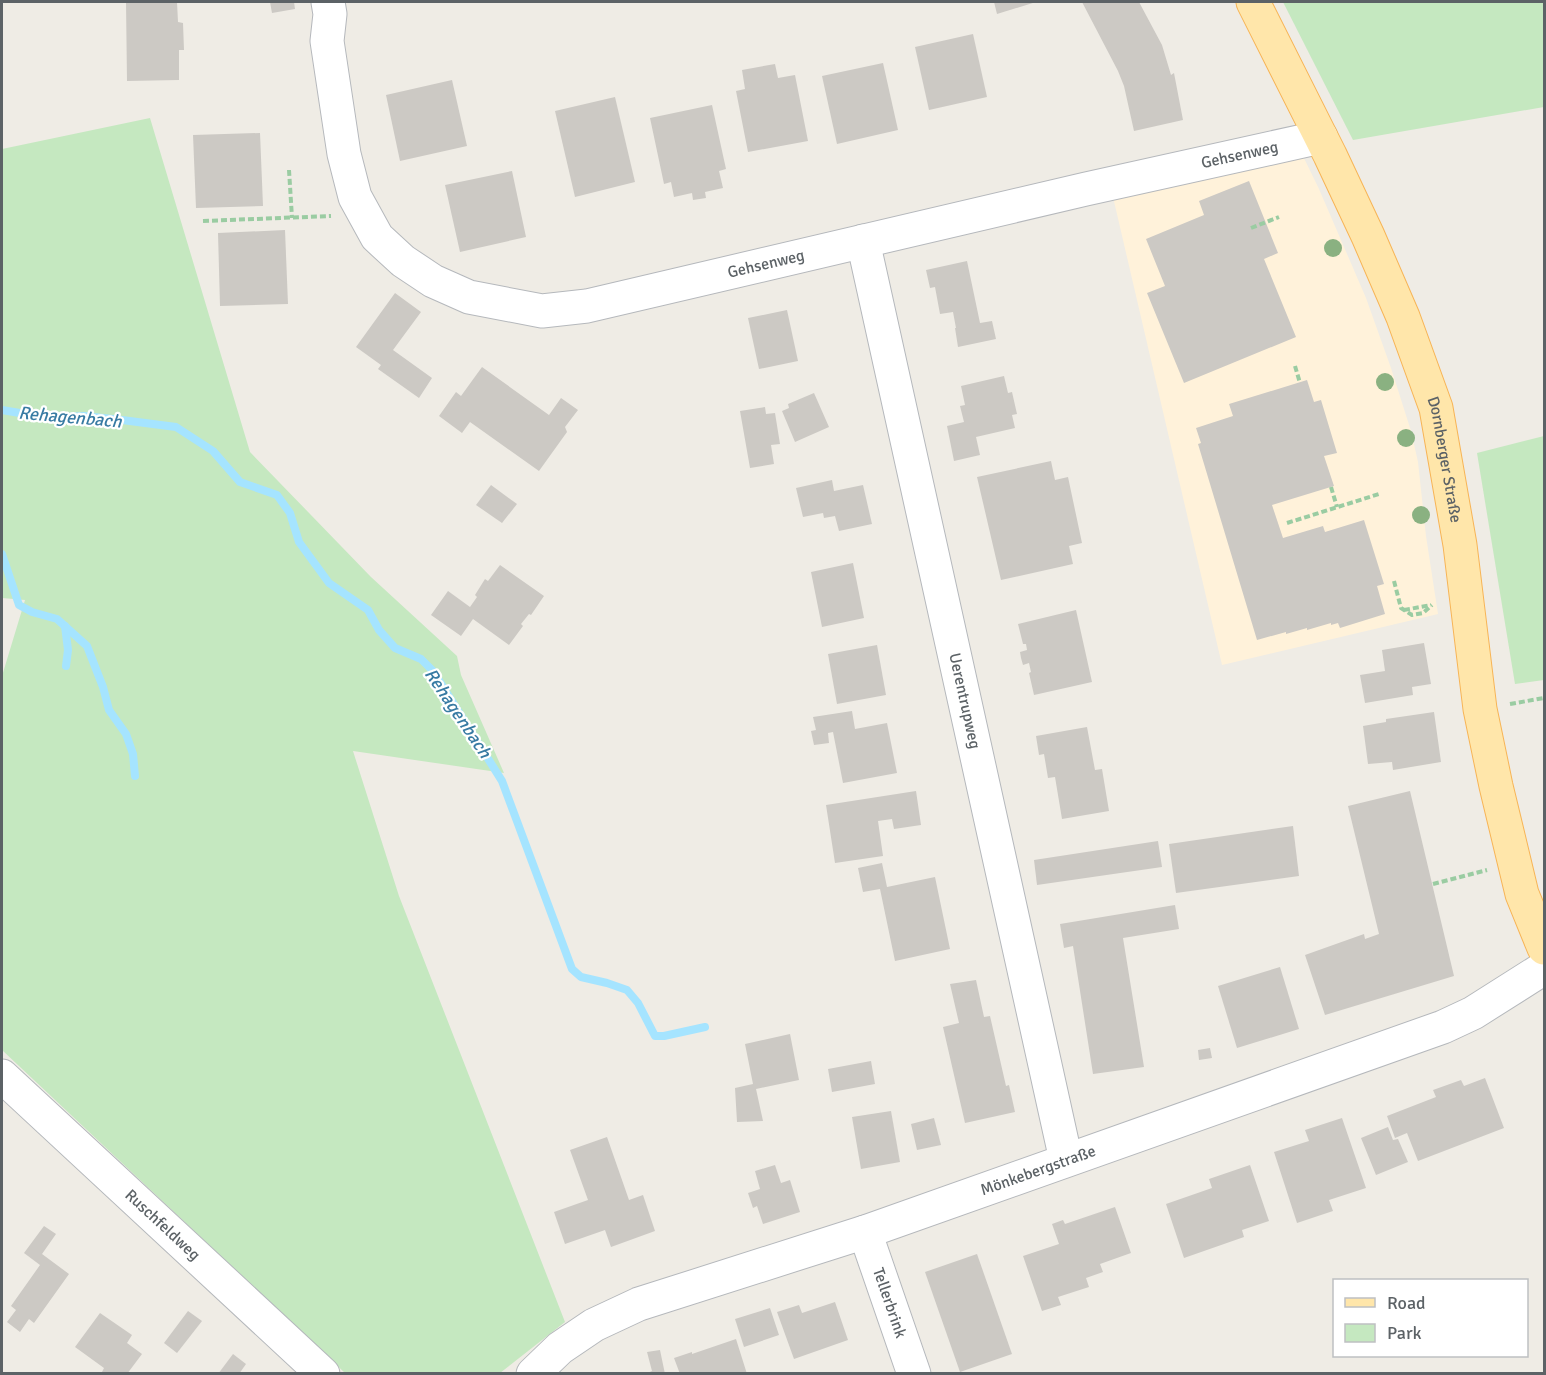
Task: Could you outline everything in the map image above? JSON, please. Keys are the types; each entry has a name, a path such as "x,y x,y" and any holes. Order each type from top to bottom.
{"main road":[{"name":"Dornberger Straße","path":"1252,2 1321,137 1368,236 1403,317 1436,408 1460,545 1480,709 1522,894 1545,948"}],"street":[{"name":"Gehsenweg","path":"329,8 327,41 344,154 355,197 377,237 403,261 433,281 469,297 542,311 587,306 1086,189 1321,137"},
{"name":"Uerentrupweg","path":"863,241 1066,1160"},
{"name":"Mönkebergstraße","path":"533,1374 560,1348 594,1325 639,1304 865,1232 1443,1027 1473,1013 1545,968"},
{"name":"Ruschfeldweg","path":"2,1076 323,1374"},
{"name":"Tellerbrink","path":"865,1232 914,1374"}],"path":[{"path":"290,170 292,218"},
{"path":"203,221 365,214"},
{"path":"1251,228 1279,217"},
{"path":"1295,366 1300,383"},
{"path":"1331,487 1336,507"},
{"path":"1287,523 1379,494"},
{"path":"1394,581 1401,608 1404,610 1412,615 1423,613 1432,604 1404,610"},
{"path":"1432,884 1495,868"}],"shaded area":[{"path":"1301,152 1366,298 1411,431 1418,462 1438,614 1222,665 1113,197"}],"green space":[{"path":"1283,2 1544,2 1544,107 1353,140"},
{"path":"150,118 250,452 371,577 457,656 461,675 504,773 353,751 399,896 565,1322 500,1373 345,1373 2,1050 2,676 25,600 2,598 2,149"},
{"path":"1544,436 1544,680 1515,684 1477,453"}],"building":[{"path":"126,2 177,2 178,22 183,23 184,50 179,50 179,80 127,81"},
{"path":"270,2 294,2 295,9 272,13"},
{"path":"994,2 1036,2 997,14"},
{"path":"1082,2 1139,2 1162,45 1171,75 1174,73 1183,120 1134,131 1124,86 1118,71"},
{"path":"973,34 987,97 929,110 915,47"},
{"path":"883,63 898,130 837,144 822,76"},
{"path":"775,64 778,78 795,75 808,141 748,152 736,91 745,89 742,70"},
{"path":"452,80 467,146 400,161 386,95"},
{"path":"615,97 635,182 575,197 555,111"},
{"path":"712,105 726,169 719,171 723,188 705,192 706,198 693,200 692,193 674,197 671,182 664,184 650,118"},
{"path":"260,133 263,206 196,208 193,135"},
{"path":"512,171 526,237 460,252 445,185"},
{"path":"1249,181 1278,253 1264,259 1296,337 1184,383 1147,293 1165,286 1146,239 1204,215 1199,201"},
{"path":"285,230 288,304 220,306 218,233"},
{"path":"967,261 980,323 992,321 996,339 958,347 953,312 940,314 935,287 930,288 926,270"},
{"path":"395,293 421,312 393,350 432,378 419,398 378,369 381,365 356,347"},
{"path":"787,310 798,361 759,369 748,318"},
{"path":"482,367 549,415 561,398 578,410 565,427 567,432 539,471 470,422 462,433 439,416 456,392 461,396"},
{"path":"1004,376 1008,393 1012,392 1017,414 1012,415 1015,428 976,437 980,455 954,461 947,426 964,422 960,406 965,405 961,386"},
{"path":"1307,380 1314,402 1321,400 1337,453 1324,456 1334,486 1272,505 1283,538 1323,526 1325,532 1364,520 1384,584 1377,586 1385,614 1340,628 1338,623 1331,625 1331,623 1257,640 1198,444 1201,443 1196,428 1233,416 1229,404"},
{"path":"814,393 829,427 795,442 782,411 789,408 788,404"},
{"path":"765,407 766,414 775,413 780,444 771,445 774,464 750,468 740,411"},
{"path":"1051,461 1055,480 1068,477 1082,543 1069,546 1073,564 1001,580 977,477"},
{"path":"832,480 834,491 863,485 872,524 839,531 835,516 824,518 823,513 803,517 796,488"},
{"path":"491,485 517,504 502,523 476,505"},
{"path":"853,563 864,618 822,627 811,572"},
{"path":"500,565 544,596 531,615 529,614 521,624 523,626 509,645 473,619 461,636 431,615 448,591 470,607 485,579 488,581"},
{"path":"1076,610 1092,682 1034,695 1029,663 1023,665 1021,658 1020,652 1027,650 1026,644 1023,644 1018,624"},
{"path":"1424,643 1431,684 1412,687 1413,695 1365,703 1360,675 1385,671 1382,650"},
{"path":"877,645 886,695 837,704 828,654"},
{"path":"852,711 855,729 887,723 897,773 843,783 833,732 828,733 829,743 814,745 811,731 816,730 813,717"},
{"path":"1434,712 1441,762 1393,770 1392,762 1368,764 1363,726 1386,722 1386,719"},
{"path":"1087,727 1095,770 1102,769 1109,811 1062,819 1055,777 1048,778 1044,754 1039,755 1036,736"},
{"path":"916,791 921,825 894,829 892,819 878,821 883,856 835,863 826,805"},
{"path":"1410,791 1454,976 1325,1015 1305,955 1364,934 1365,939 1379,934 1348,806"},
{"path":"1293,826 1299,876 1176,893 1169,844"},
{"path":"1158,841 1162,867 1037,885 1034,860"},
{"path":"882,863 887,887 935,877 950,949 895,961 880,889 863,892 858,868"},
{"path":"1175,905 1179,929 1123,938 1144,1067 1093,1074 1073,946 1064,948 1060,924"},
{"path":"1280,967 1299,1029 1237,1048 1218,986"},
{"path":"976,980 984,1017 990,1016 1006,1086 1009,1085 1015,1112 965,1123 943,1027 959,1023 950,984"},
{"path":"790,1034 799,1080 756,1089 763,1121 737,1122 735,1088 753,1084 745,1044"},
{"path":"1210,1048 1212,1058 1199,1060 1198,1050"},
{"path":"871,1061 875,1084 832,1092 828,1069"},
{"path":"1485,1078 1504,1128 1418,1161 1407,1133 1395,1138 1387,1116 1436,1097 1433,1090 1461,1080 1464,1086"},
{"path":"891,1111 900,1162 861,1169 852,1117"},
{"path":"934,1118 941,1145 917,1150 911,1124"},
{"path":"1342,1118 1366,1188 1329,1200 1333,1211 1297,1223 1274,1152 1309,1141 1305,1130"},
{"path":"1388,1127 1393,1140 1398,1139 1408,1162 1376,1175 1361,1138"},
{"path":"607,1137 629,1200 643,1195 655,1231 611,1247 605,1230 565,1244 554,1212 588,1200 570,1150"},
{"path":"775,1165 781,1183 790,1180 800,1212 763,1224 757,1206 753,1208 748,1193 760,1189 755,1171"},
{"path":"1250,1165 1269,1221 1242,1230 1244,1237 1184,1258 1166,1204 1212,1188 1209,1179"},
{"path":"1115,1207 1131,1253 1100,1264 1103,1272 1086,1278 1089,1287 1058,1297 1061,1305 1042,1311 1023,1256 1059,1244 1052,1224 1063,1220 1065,1224"},
{"path":"44,1226 56,1234 42,1254 69,1274 34,1323 29,1319 20,1332 7,1322 16,1310 11,1306 40,1265 24,1253"},
{"path":"977,1254 1012,1354 960,1372 925,1272"},
{"path":"835,1302 848,1340 794,1359 777,1312 799,1305 802,1313"},
{"path":"770,1308 779,1335 744,1347 735,1319"},
{"path":"188,1311 202,1321 177,1353 164,1343"},
{"path":"100,1313 132,1335 127,1343 142,1354 127,1374 101,1374 104,1368 75,1347"},
{"path":"736,1339 747,1374 680,1374 674,1358"},
{"path":"660,1350 665,1374 645,1374 652,1371 647,1352"},
{"path":"233,1354 246,1364 239,1374 218,1374"}],"waterway":[{"name":"Rehagenbach","path":"2,410 49,418 84,416 176,427 213,451 240,482 277,495 290,513 299,542 329,583 368,610 379,630 395,648 421,659 433,671 502,781 572,969 581,977 627,990 638,1003 655,1036 705,1027"},
{"name":"Rehagenbach","path":"2,554 19,605 32,612 57,619 87,646 103,687 109,710 126,734 133,754 135,776"},
{"name":"Rehagenbach","path":"65,626 68,650 66,666"}]}
